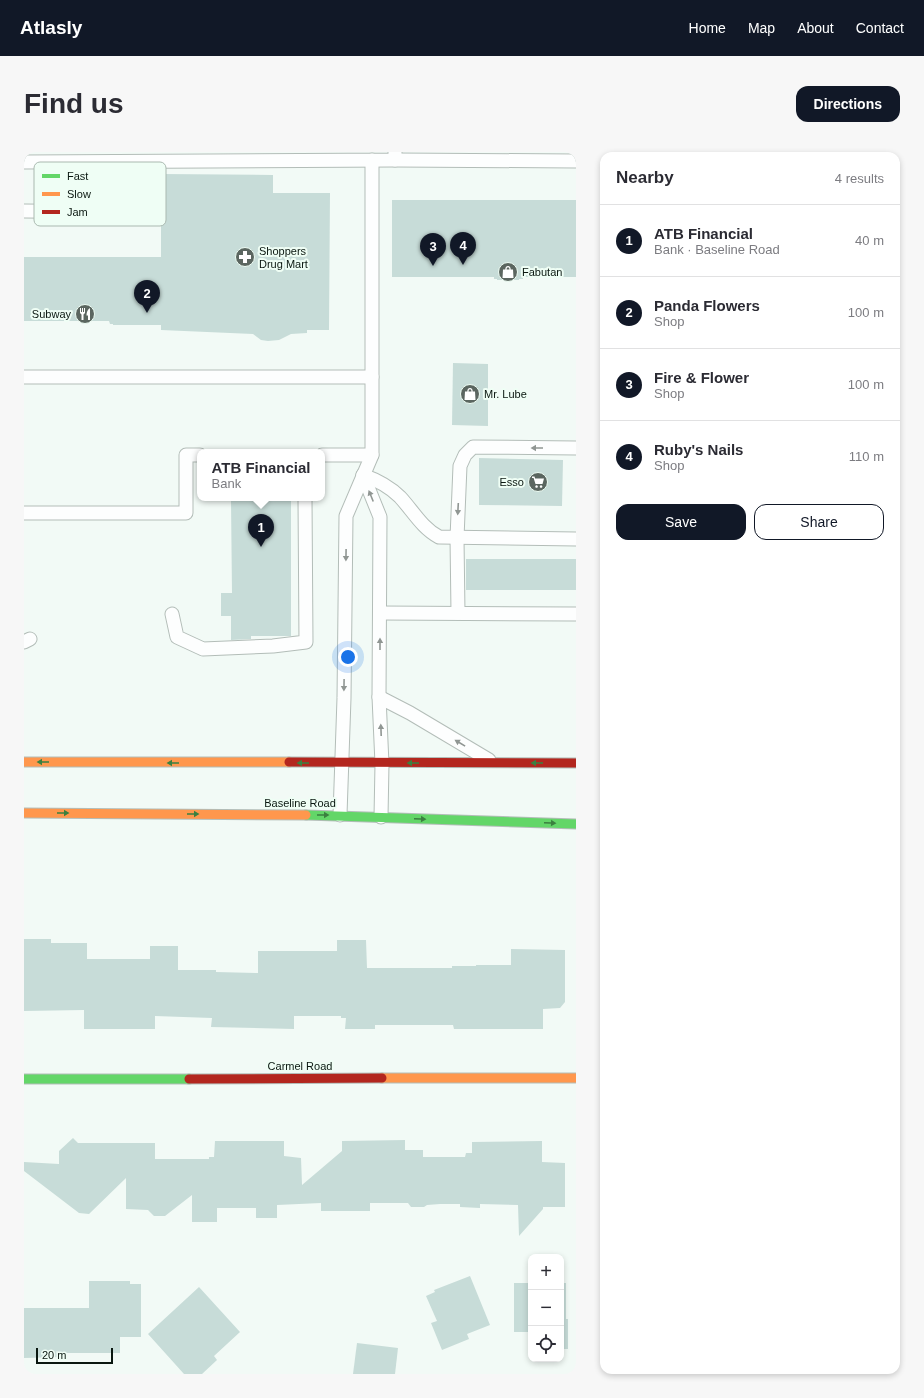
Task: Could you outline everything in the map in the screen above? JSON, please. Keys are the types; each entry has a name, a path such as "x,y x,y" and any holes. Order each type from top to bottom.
{"main road":[{"path":"24,762 382,764 576,763"},
{"name":"Baseline Road","path":"24,813 340,815 576,824"},
{"name":"Carmel Road","path":"24,1078 576,1078"}],"lane":[{"path":"24,162 372,160 395,156 576,161"},
{"path":"340,815 346,516 372,455 372,160"},
{"path":"24,211 34,211"},
{"path":"24,377 372,377"},
{"path":"458,613 457,538 460,466 465,455 473,447 576,448"},
{"path":"24,513 186,513 186,455 197,455"},
{"path":"325,455 372,455"},
{"path":"363,475 377,480 391,490 434,535 439,537 576,539"},
{"path":"363,475 380,518 381,817"},
{"path":"172,614 177,637 203,649 273,646 306,642 305,501"},
{"path":"380,613 576,614"},
{"path":"380,697 494,763"}],"building":[{"name":"Shoppers Drug Mart","path":"166,174 273,175 273,193 330,193 329,330 307,330 307,333 291,334 279,340 268,341 261,340 253,334 161,330 161,325 113,325 110,324 109,321 24,321 24,257 161,257 161,226 166,226"},
{"path":"392,200 576,200 576,277 523,277 523,279 519,280 497,280 494,279 494,277 392,277"},
{"name":"Mr. Lube","path":"453,363 488,364 488,426 452,425"},
{"path":"479,458 563,460 562,506 479,505"},
{"path":"231,501 291,501 291,636 251,636 251,639 231,640 231,616 221,616 221,593 232,593"},
{"path":"466,559 576,559 576,590 466,590"},
{"path":"24,939 51,939 51,943 87,943 87,959 150,959 150,946 178,946 178,970 216,970 216,972 258,973 258,951 337,951 337,940 366,940 367,968 452,968 452,966 511,965 511,949 565,950 565,1002 560,1008 543,1009 543,1029 454,1029 453,1025 375,1025 375,1029 345,1029 346,1018 341,1018 341,1016 294,1016 294,1029 211,1027 212,1018 155,1016 155,1029 84,1029 84,1010 24,1011"},
{"path":"73,1138 78,1143 155,1143 155,1159 209,1159 209,1157 214,1157 215,1141 284,1141 284,1156 301,1158 302,1185 342,1151 342,1141 405,1140 405,1150 423,1150 423,1157 465,1157 466,1153 472,1153 472,1142 542,1141 542,1162 565,1163 565,1207 543,1207 543,1209 519,1236 518,1205 480,1204 480,1208 460,1207 460,1204 440,1204 427,1205 424,1207 411,1207 408,1203 370,1203 370,1211 321,1211 321,1203 277,1205 277,1218 256,1218 256,1208 217,1208 217,1222 192,1222 192,1195 165,1216 154,1216 148,1210 126,1209 126,1178 89,1214 79,1213 24,1171 24,1162 59,1164 59,1151"},
{"path":"470,1276 490,1325 467,1334 469,1339 442,1350 431,1323 437,1321 426,1296 435,1292 434,1290"},
{"path":"89,1281 130,1281 130,1284 141,1284 141,1337 120,1337 120,1353 65,1353 65,1357 24,1358 24,1308 89,1308"},
{"path":"514,1283 528,1283 528,1332 514,1332"},
{"path":"564,1283 566,1283 568,1349 564,1349"},
{"path":"199,1287 240,1332 214,1356 217,1360 202,1374 184,1374 148,1334"},
{"path":"357,1343 398,1348 395,1374 353,1374"}],"traffic: fast":[{"path":"306,815 576,824"},
{"path":"24,1079 189,1079"}],"traffic: slow":[{"path":"24,762 289,762"},
{"path":"24,813 306,815"},
{"path":"382,1078 576,1078"}],"traffic: jam":[{"path":"289,762 576,763"},
{"path":"189,1079 382,1078"}],"place":[{"name":"Shoppers Drug Mart","path":"245,257"},
{"name":"Ruby's Nails","path":"463,265"},
{"name":"Fire & Flower","path":"433,266"},
{"name":"Fabutan","path":"508,272"},
{"name":"Panda Flowers","path":"147,313"},
{"name":"Subway","path":"85,314"},
{"name":"Mr. Lube","path":"470,394"},
{"name":"Esso","path":"538,482"},
{"name":"ATB Financial","path":"261,547"}]}
